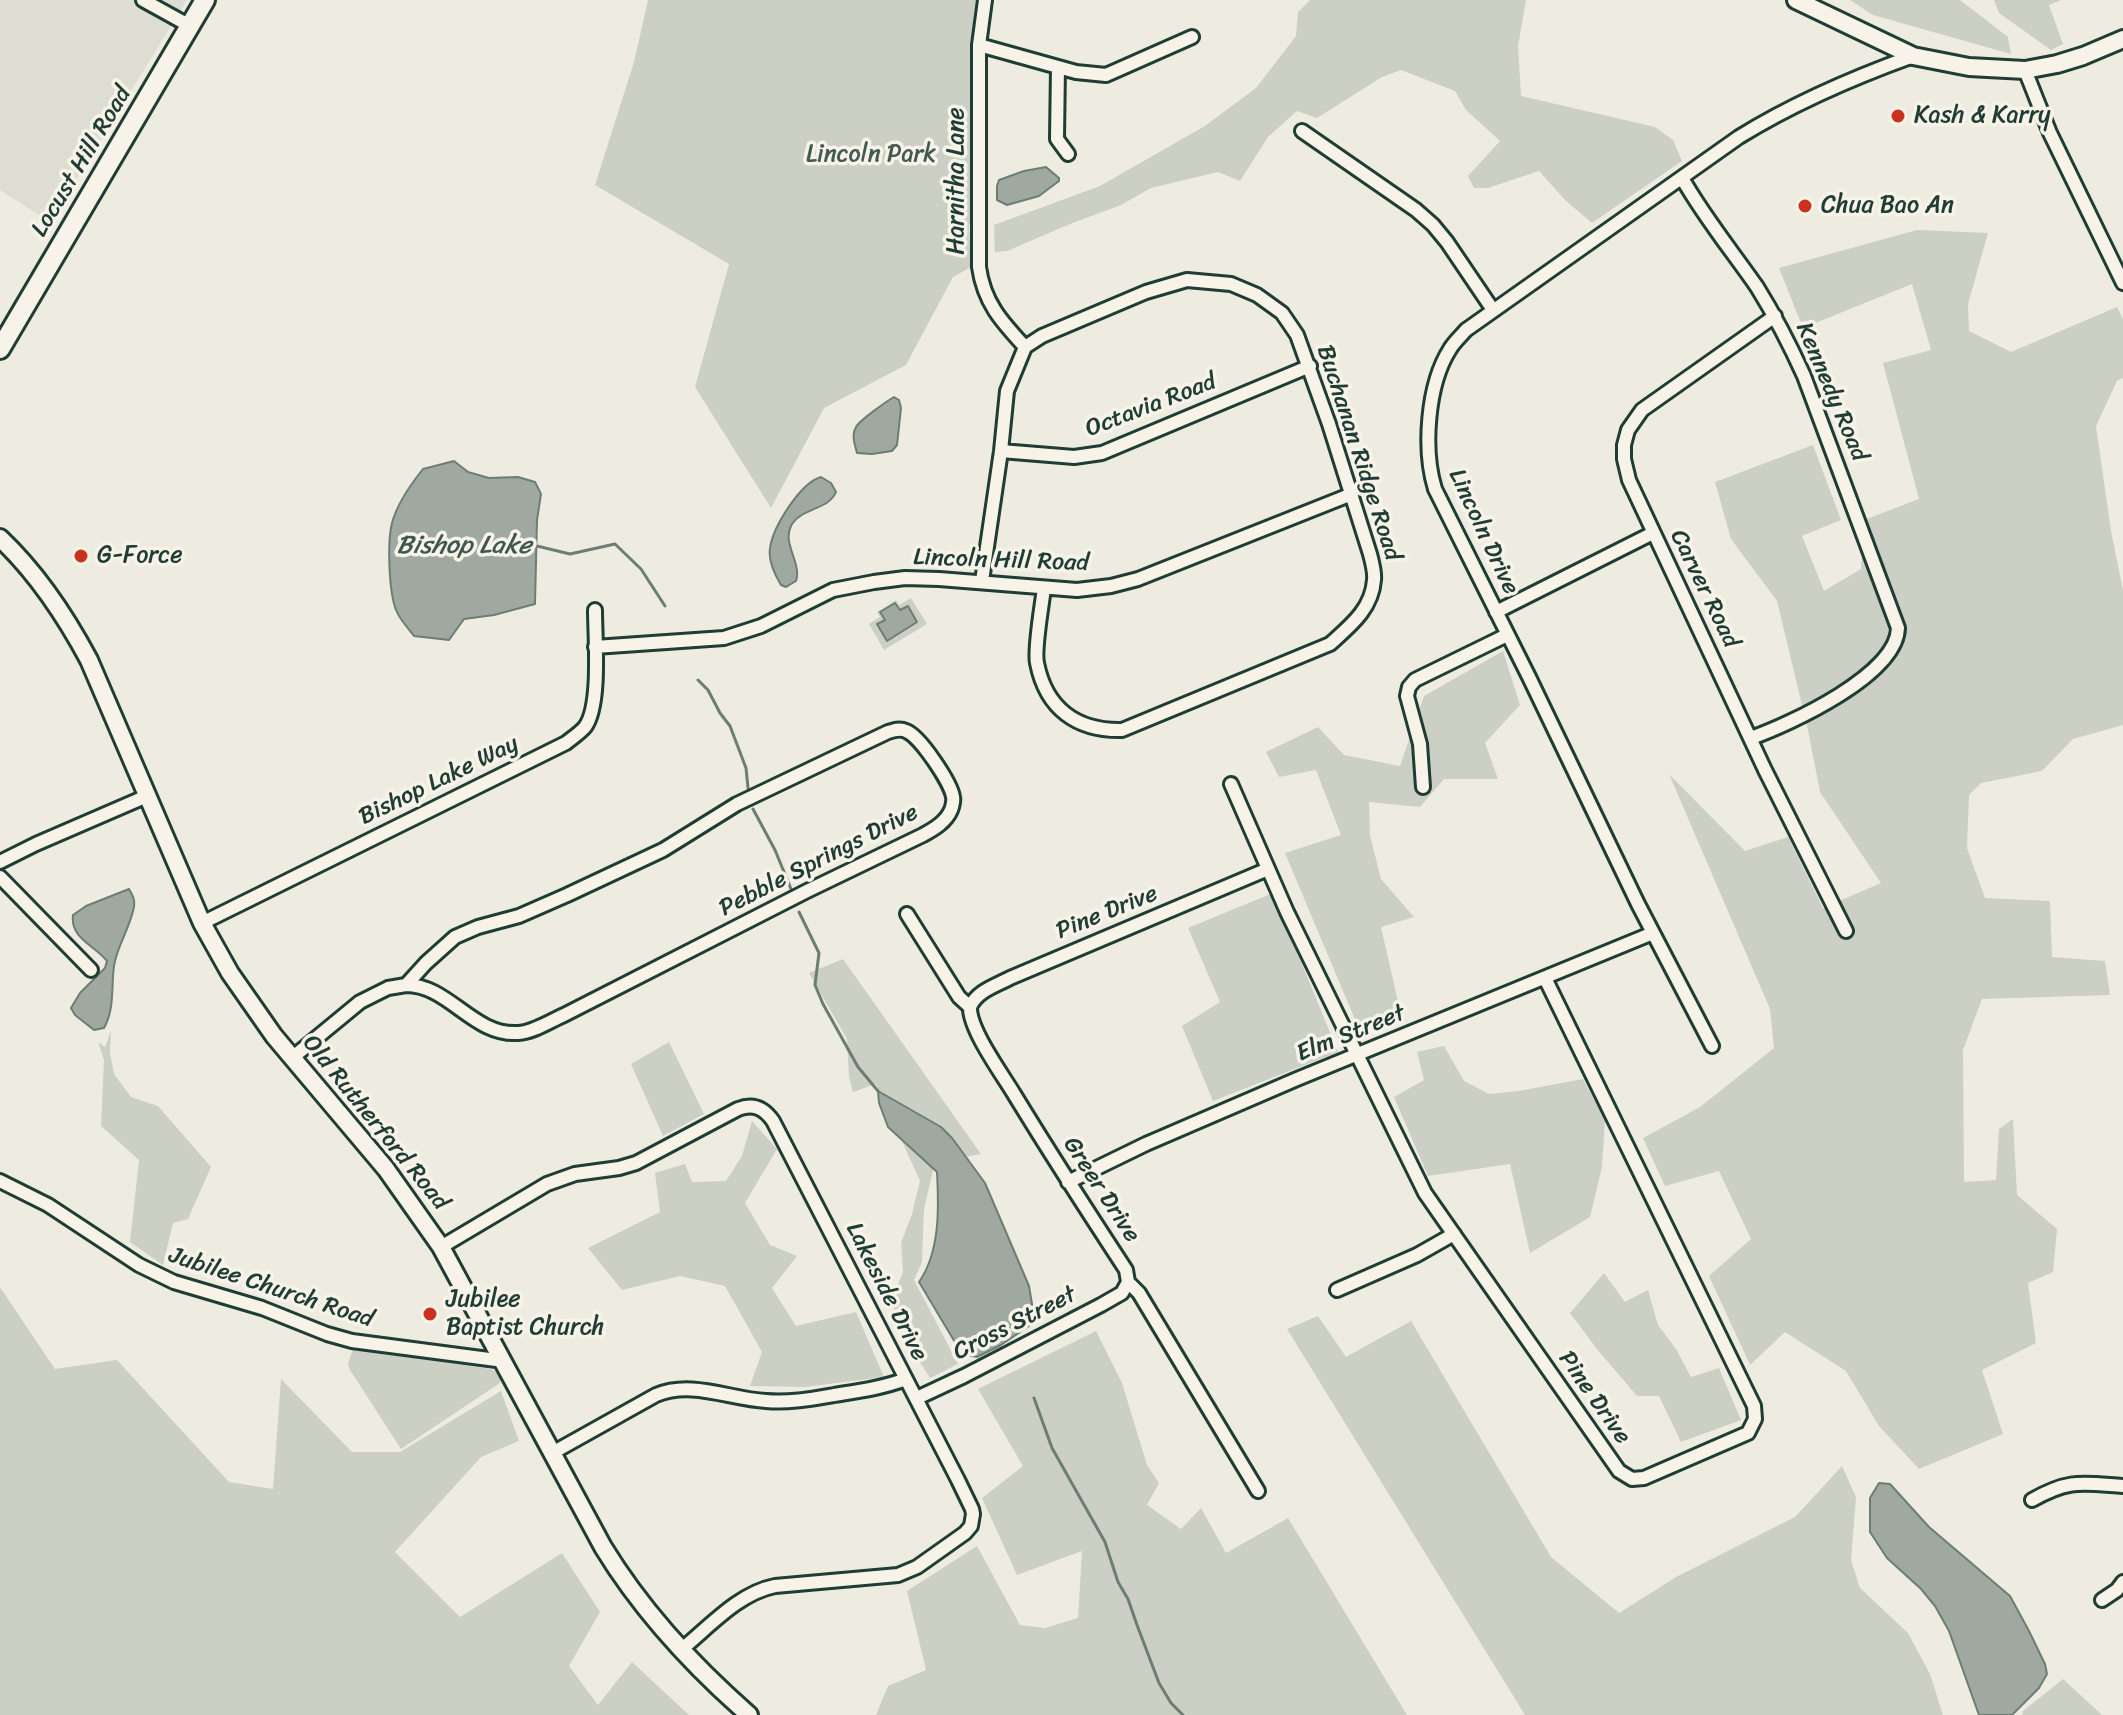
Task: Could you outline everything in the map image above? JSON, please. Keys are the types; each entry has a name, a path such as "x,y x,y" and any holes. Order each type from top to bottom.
{"main road":[{"name":"Locust Hill Road","path":"0,349 205,0"}],"street":[{"path":"143,0 190,26"},
{"name":"Harnitha Lane","path":"985,0 979,45 979,267 981,282 997,317 1025,347"},
{"path":"1796,0 1913,56 1969,67 2025,70 2070,60 2123,39"},
{"path":"979,45 1076,72 1106,75 1192,37"},
{"name":"Lincoln Drive","path":"1712,1046 1439,500 1431,478 1428,450 1434,392 1440,369 1466,330 1739,137 1841,83 1913,56"},
{"path":"1058,67 1057,139 1068,154"},
{"path":"2025,70 2050,133 2123,283"},
{"path":"1302,131 1433,225 1493,310"},
{"name":"Kennedy Road","path":"1682,178 1775,316 1804,376 1898,628 1895,642 1877,666 1855,684 1791,722 1751,738"},
{"name":"Buchanan Ridge Road","path":"1025,347 1042,336 1146,292 1187,280 1231,284 1257,295 1282,313 1297,335 1310,366 1352,494 1375,579 1369,604 1330,644 1122,730 1103,731 1078,722 1059,709 1045,685 1036,661 1044,588"},
{"name":"Carver Road","path":"1775,316 1647,406 1628,430 1624,445 1626,472 1846,931"},
{"path":"982,581 1007,391 1025,347"},
{"name":"Octavia Road","path":"1001,451 1074,457 1102,453 1310,366"},
{"name":"Lincoln Hill Road","path":"595,647 724,638 761,626 833,590 905,578 1077,590 1111,586 1138,579 1352,494"},
{"path":"1496,612 1653,533"},
{"name":"Old Rutherford Road","path":"0,538 39,580 77,636 202,923 230,973 292,1058 386,1169 441,1247 614,1565 642,1604 682,1649 749,1715"},
{"name":"Bishop Lake Way","path":"202,923 566,743 584,728 592,712 595,610"},
{"path":"1423,787 1420,744 1407,696 1409,687 1415,680 1507,635"},
{"name":"Pebble Springs Drive","path":"292,1058 360,1002 388,988 406,985 429,990 486,1027 504,1032 523,1032 564,1015 923,835 949,814 953,796 918,738 902,729 888,732 737,804 663,850 519,916 462,933 448,942 406,985"},
{"name":"Pine Drive","path":"1231,784 1268,869 1415,1174 1622,1474 1632,1479 1644,1478 1748,1433 1755,1419 1754,1406 1545,978"},
{"path":"0,862 147,796"},
{"name":"Pine Drive","path":"970,1007 979,994 1010,978 1268,869"},
{"path":"0,877 91,970"},
{"name":"Greer Drive","path":"907,914 959,997 970,1007 972,1023 988,1052 1126,1270 1128,1282 1139,1293 1258,1491"},
{"name":"Elm Street","path":"1068,1182 1146,1144 1297,1079 1653,933"},
{"name":"Lakeside Drive","path":"441,1247 547,1184 575,1174 636,1163 738,1109 750,1106 760,1108 769,1115 917,1398 972,1509 973,1522 968,1530 917,1567 898,1575 758,1590 741,1600 682,1649"},
{"name":"Jubilee Church Road","path":"0,1181 72,1219 139,1265 174,1282 262,1308 352,1341 504,1361"},
{"path":"1337,1290 1417,1255 1454,1234"},
{"name":"Cross Street","path":"917,1398 1101,1305 1122,1293 1128,1282"},
{"path":"554,1452 672,1389 692,1388 754,1400 785,1402 886,1387 906,1379"},
{"path":"2032,1500 2053,1488 2074,1483 2123,1486"},
{"path":"2102,1600 2123,1582"}],"shaded area":[{"path":"0,0 187,0 50,222 0,190"}],"green space":[{"name":"Lincoln Park","path":"648,0 979,0 972,31 974,222 969,224 971,267 953,277 906,365 824,408 771,508 695,387 729,264 595,185 634,62"},
{"path":"1310,0 1526,0 1518,46 1521,96 1655,127 1673,140 1682,161 1592,223 1565,200 1539,171 1488,188 1474,188 1468,176 1500,141 1466,110 1455,91 1401,70 1382,77 1317,118 1297,111 1268,137 1240,181 1218,172 1151,188 1121,205 1007,251 995,252 994,225 1100,186 1205,126 1256,88 1296,36 1298,12"},
{"path":"1850,0 1960,0 2008,37 2011,54 1873,15"},
{"path":"1994,0 2061,0 2049,5 2063,44 2051,50 1999,13"},
{"path":"1917,230 1988,233 1968,304 1969,331 2011,352 2117,307 2123,319 2123,378 2117,381 2096,426 2123,590 2123,725 2073,739 2042,771 1981,783 1969,795 1967,848 1985,898 2050,901 2052,957 2105,961 2110,995 1982,999 1963,1050 1964,1182 1996,1180 1999,1129 2013,1119 2017,1195 2057,1229 2053,1272 2028,1283 2036,1343 1982,1370 2003,1434 1919,1469 1879,1426 1846,1371 1785,1332 1750,1365 1709,1276 1751,1239 1719,1171 1665,1186 1643,1138 1700,1107 1774,1048 1770,1009 1669,774 1745,851 1788,837 1823,908 1881,883 1820,792 1777,601 1731,539 1715,482 1813,445 1841,520 1802,536 1824,591 1861,569 1864,520 1919,499 1883,363 1931,350 1912,284 1803,328 1779,268"},
{"path":"911,598 927,624 884,650 869,624 880,617 877,612 896,600 899,605"},
{"path":"1503,651 1520,705 1485,743 1498,779 1444,779 1420,807 1369,802 1370,835 1381,879 1414,917 1381,927 1401,1015 1359,1029 1285,853 1341,835 1316,770 1279,777 1266,752 1318,727 1344,755 1400,766 1424,696"},
{"path":"1273,893 1338,1052 1213,1101 1182,1026 1220,1002 1188,928"},
{"path":"843,959 981,1154 935,1162 924,1209 922,1262 914,1280 958,1364 930,1378 898,1327 892,1299 903,1272 901,1243 920,1181 876,1084 853,1092 847,1039 809,973"},
{"path":"111,1031 110,1053 114,1074 131,1097 158,1106 211,1167 188,1219 173,1223 163,1265 130,1242 139,1160 101,1126 104,1060 98,1042 105,1047"},
{"path":"669,1042 704,1114 663,1136 631,1064"},
{"path":"1444,1046 1464,1081 1489,1094 1583,1079 1605,1120 1602,1167 1590,1217 1530,1253 1510,1164 1428,1176 1394,1097 1424,1080 1417,1052"},
{"path":"752,1121 777,1149 745,1203 770,1245 797,1256 772,1288 796,1326 856,1312 884,1377 805,1387 750,1386 762,1352 725,1286 680,1276 622,1290 588,1248 660,1212 655,1173 685,1164 692,1182 726,1181 742,1156"},
{"path":"1604,1273 1625,1302 1648,1290 1658,1325 1691,1377 1719,1368 1741,1420 1681,1442 1659,1396 1637,1396 1570,1313"},
{"path":"0,1287 55,1369 117,1360 229,1482 273,1489 281,1379 352,1452 400,1452 501,1391 519,1441 481,1457 395,1552 460,1617 562,1553 600,1612 569,1666 598,1705 632,1662 689,1715 0,1715"},
{"path":"1318,1316 1346,1357 1411,1321 1551,1557 1619,1613 1676,1577 1795,1517 1842,1466 1856,1497 1851,1560 1860,1588 1908,1633 1930,1674 1943,1715 1525,1715 1287,1329"},
{"path":"1096,1331 1122,1383 1147,1465 1159,1483 1147,1505 1181,1529 1201,1508 1226,1553 1288,1518 1407,1715 876,1715 888,1686 926,1670 907,1591 977,1546 1020,1625 1045,1628 1078,1618 1082,1551 1017,1575 982,1498 1023,1466 978,1389"},
{"path":"353,1349 491,1369 501,1374 500,1383 401,1449 350,1370 348,1363"},
{"path":"2063,1679 2102,1715 2022,1715 2023,1711"}],"water":[{"path":"1046,167 1059,181 1039,196 1007,205 997,200 999,180"},
{"path":"894,397 899,400 901,408 897,445 892,451 857,453 856,427"},
{"name":"Bishop Lake","path":"454,461 468,472 489,478 518,477 535,482 541,494 537,520 535,604 464,619 449,640 414,636 400,617 394,602 389,555 392,523 409,488 423,469"},
{"path":"821,477 831,483 836,492 827,502 795,520 791,526 789,540 797,574 796,581 786,587 781,585 771,562 772,539 796,497"},
{"path":"895,603 900,610 908,606 917,622 887,641 877,624 885,620 880,612"},
{"path":"129,889 134,907 116,959 110,1013 104,1028 94,1030 71,1008 80,993 105,968 107,961 75,930 73,915 86,906"},
{"path":"878,1091 941,1127 952,1138 985,1183 1029,1286 1032,1324 977,1357 962,1354 919,1282 934,1244 938,1215 937,1172 888,1127"},
{"path":"1879,1483 1890,1484 1929,1527 2010,1596 2045,1664 2047,1674 2039,1688 2012,1715 1979,1715 1949,1631 1935,1606 1887,1558 1870,1532 1870,1498"}],"waterway":[{"path":"537,546 570,554 615,544 641,569 665,606"},
{"path":"698,680 708,690 730,726 746,768 748,788"},
{"path":"753,809 791,889"},
{"path":"799,912 819,953 815,985 823,1004 858,1067 878,1091"},
{"path":"1034,1398 1052,1448 1105,1542 1159,1683 1183,1715"}],"place":[{"name":"Kash & Karry","path":"1898,116"},
{"name":"Chua Bao An","path":"1805,206"},
{"name":"G-Force","path":"81,556"},
{"name":"Jubilee Baptist Church","path":"430,1314"}]}
